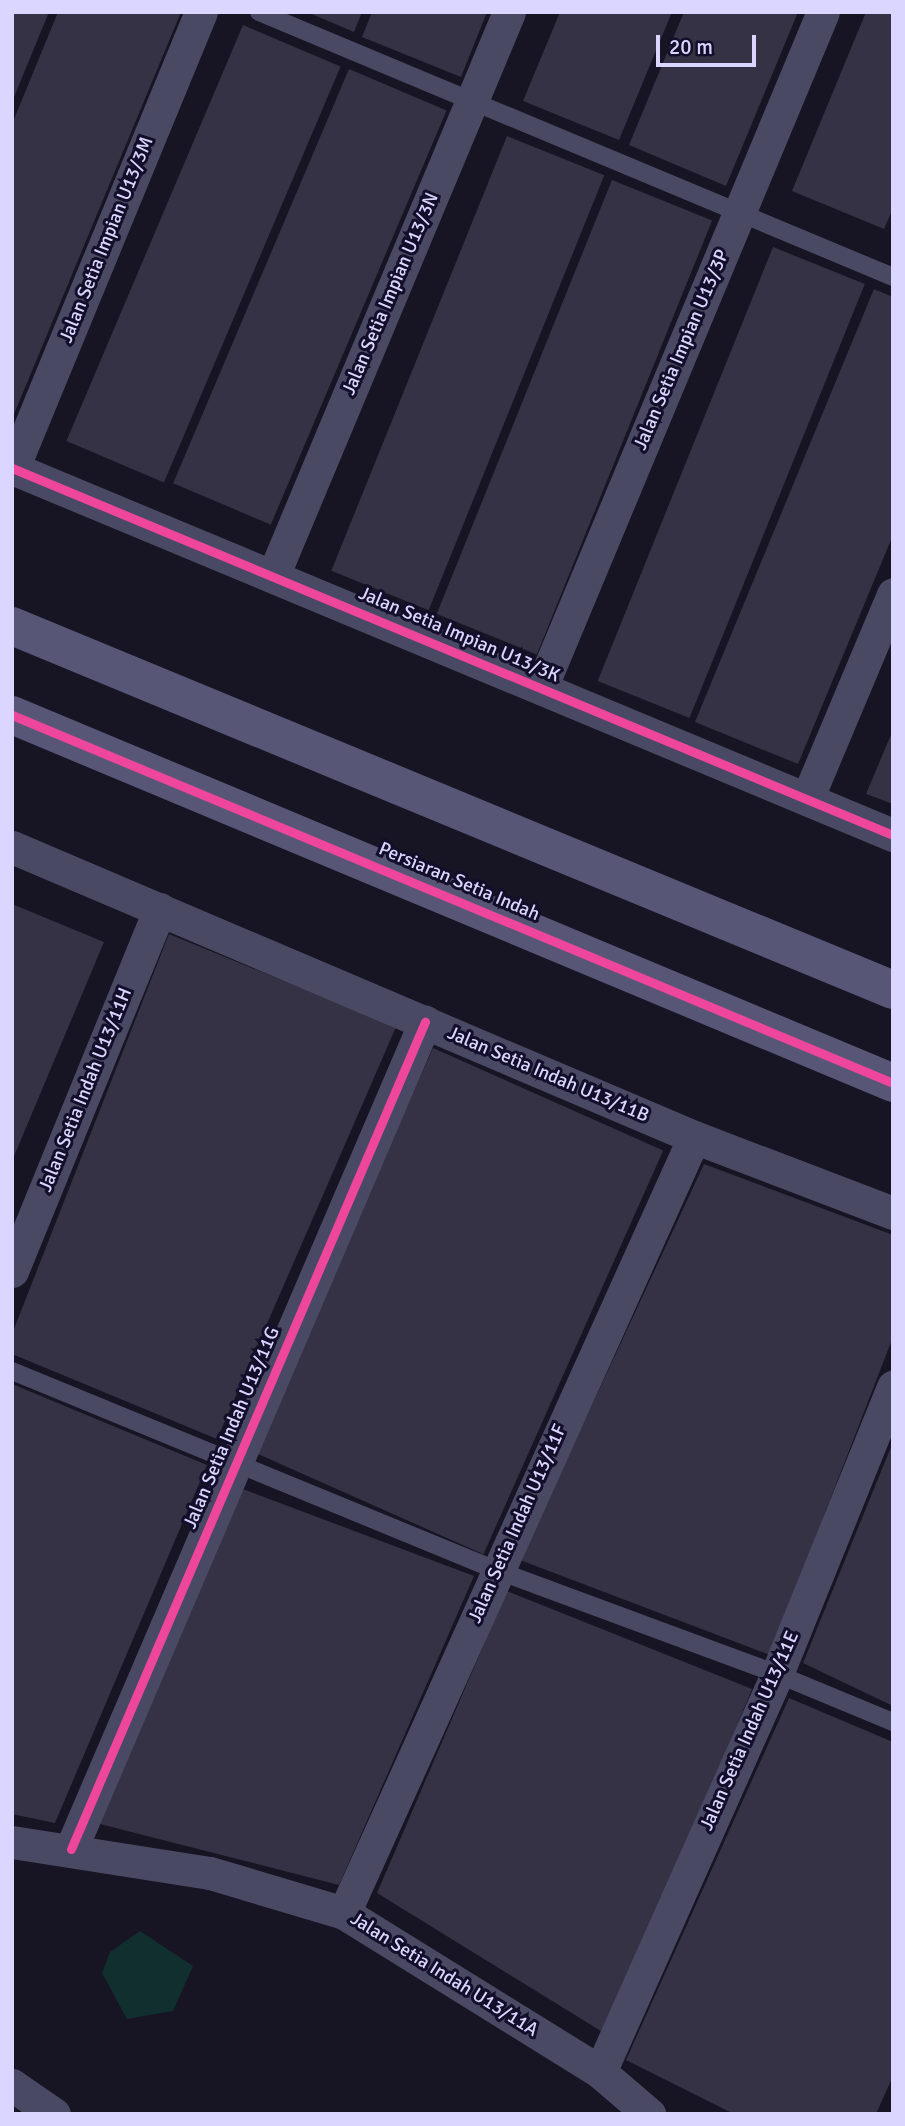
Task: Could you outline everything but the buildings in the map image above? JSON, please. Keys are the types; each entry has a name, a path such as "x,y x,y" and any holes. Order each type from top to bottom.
{"street":[{"name":"Jalan Setia Impian U13/3M","path":"12,468 201,12"},
{"name":"Jalan Setia Impian U13/3N","path":"273,576 509,12"},
{"name":"Jalan Setia Impian U13/3P","path":"541,688 823,12"},
{"name":"Jalan Setia Impian U13/3K","path":"12,468 893,835"},
{"path":"807,799 893,594"},
{"path":"12,626 893,990"},
{"name":"Persiaran Setia Indah","path":"12,715 893,1083"},
{"name":"Jalan Setia Indah U13/11B","path":"12,847 694,1137 893,1213"},
{"name":"Jalan Setia Indah U13/11H","path":"12,1271 160,909"},
{"name":"Jalan Setia Indah U13/11G","path":"71,1849 425,1022"},
{"name":"Jalan Setia Indah U13/11F","path":"344,1913 496,1570 694,1137"},
{"name":"Jalan Setia Indah U13/11E","path":"600,2072 777,1674 893,1387"},
{"name":"Jalan Setia Indah U13/11A","path":"12,1842 71,1849 210,1873 344,1913 600,2072 649,2114"},
{"path":"12,2085 54,2114"}],"lane":[{"path":"259,12 893,277"},
{"path":"12,1371 496,1570 777,1674 893,1722"}],"green space":[{"path":"140,1931 193,1966 173,2011 127,2019 102,1973 110,1952"}],"cycle path":[{"path":"12,468 893,835"},
{"path":"12,715 893,1083"},
{"path":"71,1849 425,1022"}]}
